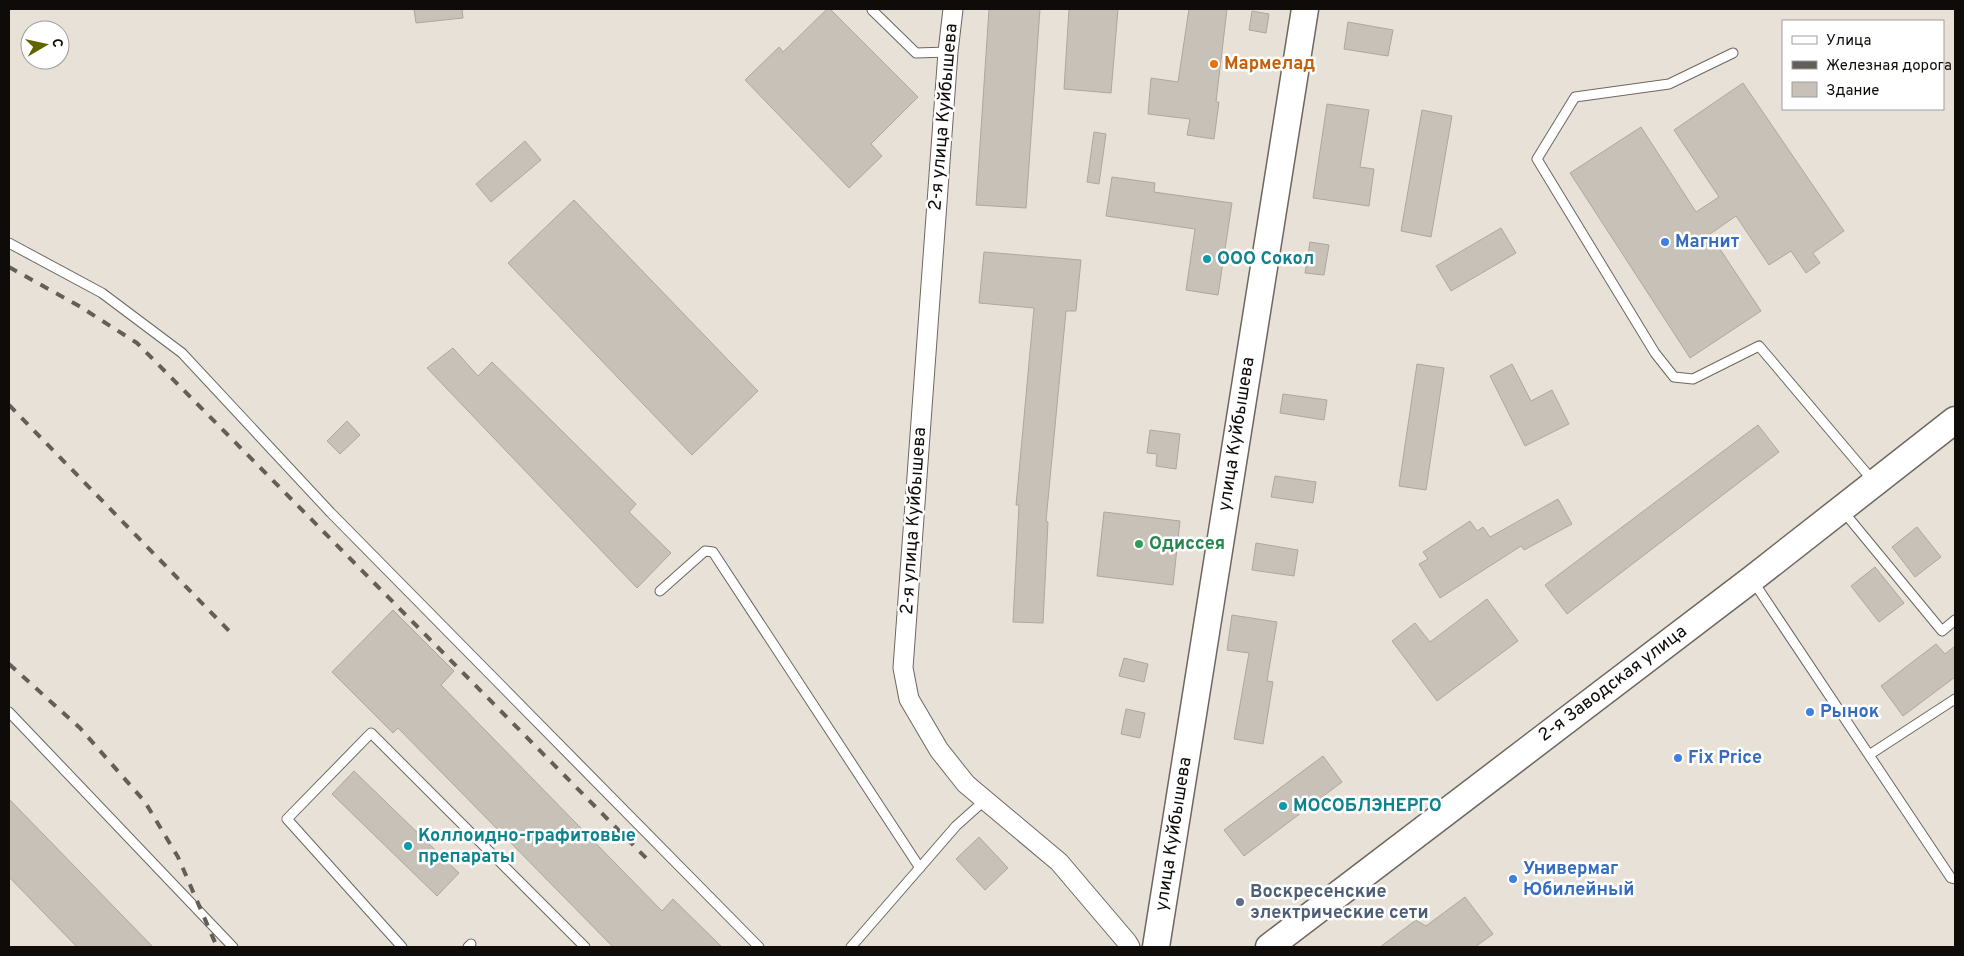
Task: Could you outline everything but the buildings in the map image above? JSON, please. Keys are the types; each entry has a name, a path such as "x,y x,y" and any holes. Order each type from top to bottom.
{"street":[{"name":"2-я улица Куйбышева","path":"953,9 948,52 903,668 909,699 939,750 966,784 1058,862 1130,947"},
{"name":"улица Куйбышева","path":"1156,947 1305,9"},
{"name":"2-я Заводская улица","path":"1269,947 1752,579 1955,420"}],"lane":[{"path":"872,10 916,53 948,52"},
{"path":"1733,53 1669,84 1575,97 1537,159 1656,353 1674,377 1693,379 1759,346 1874,482"},
{"path":"9,243 102,293 182,353 330,513 759,947"},
{"path":"1841,509 1942,631 1955,620"},
{"path":"660,591 705,551 713,552 920,868"},
{"path":"1752,579 1951,878 1955,879"},
{"path":"1869,755 1955,699"},
{"path":"9,712 233,947"},
{"path":"402,947 287,819 371,733 585,947"},
{"path":"851,947 956,826 985,800"}],"railway":[{"path":"9,267 79,306 137,343 651,863"},
{"path":"9,405 233,635"},
{"path":"9,664 80,728 145,802 178,857 217,947"}],"place":[{"name":"Мармелад","path":"1214,64"},
{"name":"Магнит","path":"1665,242"},
{"name":"ООО Сокол","path":"1207,259"},
{"name":"Одиссея","path":"1139,544"},
{"name":"Рынок","path":"1810,712"},
{"name":"Fix Price","path":"1678,758"},
{"name":"МОСОБЛЭНЕРГО","path":"1283,806"},
{"name":"Коллоидно-графитовые препараты","path":"408,846"},
{"name":"Универмаг Юбилейный","path":"1513,879"},
{"name":"Воскресенские электрические сети","path":"1240,902"}]}
